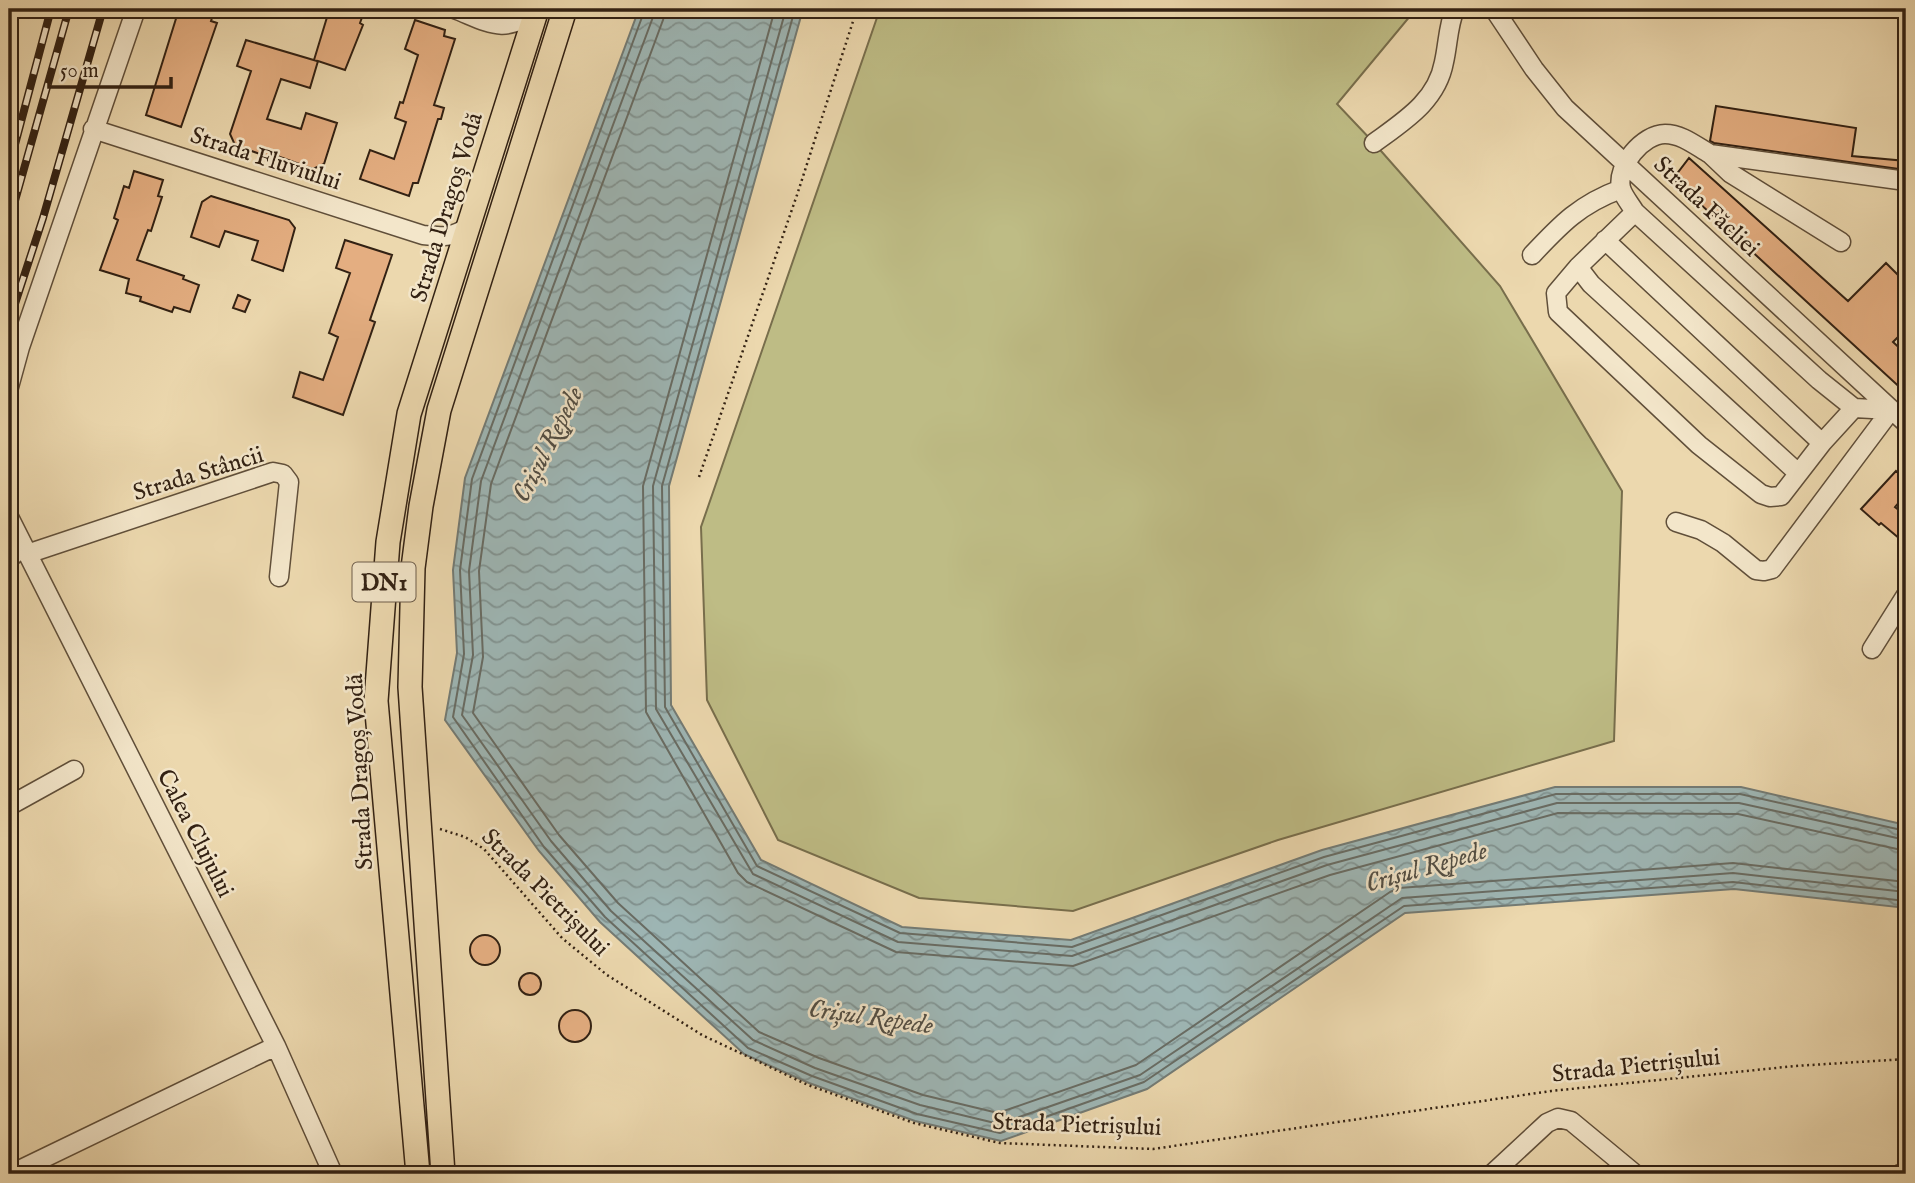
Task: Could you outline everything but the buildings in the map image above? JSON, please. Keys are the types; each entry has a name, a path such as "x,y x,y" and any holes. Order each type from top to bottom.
{"main road":[{"name":"Strada Dragoș Vodă","path":"418,1174 376,701 388,542 407,426 535,9"},
{"name":"DN1","path":"443,1174 410,687 413,568 421,506 439,410 565,9"}],"street":[{"path":"9,387 93,129 136,9"},
{"path":"454,9 496,24 518,23 535,9"},
{"path":"1374,143 1414,113 1434,91 1444,66 1455,9"},
{"name":"Strada Făcliei","path":"1494,9 1551,92 1906,424"},
{"path":"496,24 510,37 521,59"},
{"name":"Strada Fluviului","path":"93,129 423,235"},
{"path":"1841,242 1730,173 1710,154 1683,138 1664,134 1648,139 1622,170 1621,189 1635,212 1819,380 1854,408 1891,410"},
{"path":"1710,154 1906,181"},
{"path":"1532,255 1561,223 1581,206 1621,189"},
{"path":"1635,212 1578,267 1556,293 1558,312 1699,444 1761,494 1781,496 1822,443 1854,408"},
{"path":"423,235 446,238 468,227"},
{"path":"423,235 442,249 455,266"},
{"path":"1605,240 1822,443"},
{"path":"1578,267 1591,284 1798,473"},
{"path":"1676,522 1701,530 1723,543 1756,570 1772,569 1891,410"},
{"name":"Strada Stâncii","path":"25,550 273,471 283,474 289,482 279,577"},
{"name":"Calea Clujului","path":"9,517 276,1046 333,1174"},
{"path":"9,559 25,550"},
{"path":"1872,649 1906,596"},
{"path":"9,806 74,770"},
{"path":"11,1174 276,1046"},
{"path":"1492,1174 1547,1123 1558,1118 1571,1121 1635,1174"},
{"path":"1900,1174 1906,1174"}],"path":[{"path":"699,477 797,195 857,9"},
{"name":"Strada Pietrișului","path":"421,823 465,837 484,849 562,938 607,975 702,1035 808,1085 914,1123 1000,1143 1153,1149 1551,1091 1795,1066 1906,1059"}],"shaded area":[{"path":"880,9 1416,9 1337,104 1500,286 1622,491 1614,741 1278,840 1073,911 919,898 778,840 707,700 701,527"}],"water":[{"name":"Crișul Repede","path":"639,9 803,9 669,486 671,705 761,860 902,927 1071,940 1322,850 1555,787 1741,787 1906,825 1906,908 1734,889 1405,913 1147,1089 1001,1141 915,1121 809,1083 744,1054 600,922 539,851 445,720 457,653 453,570 465,478"}],"railway":[{"path":"9,167 51,9"},
{"path":"9,222 69,9"},
{"path":"9,322 43,218 103,9"}]}
